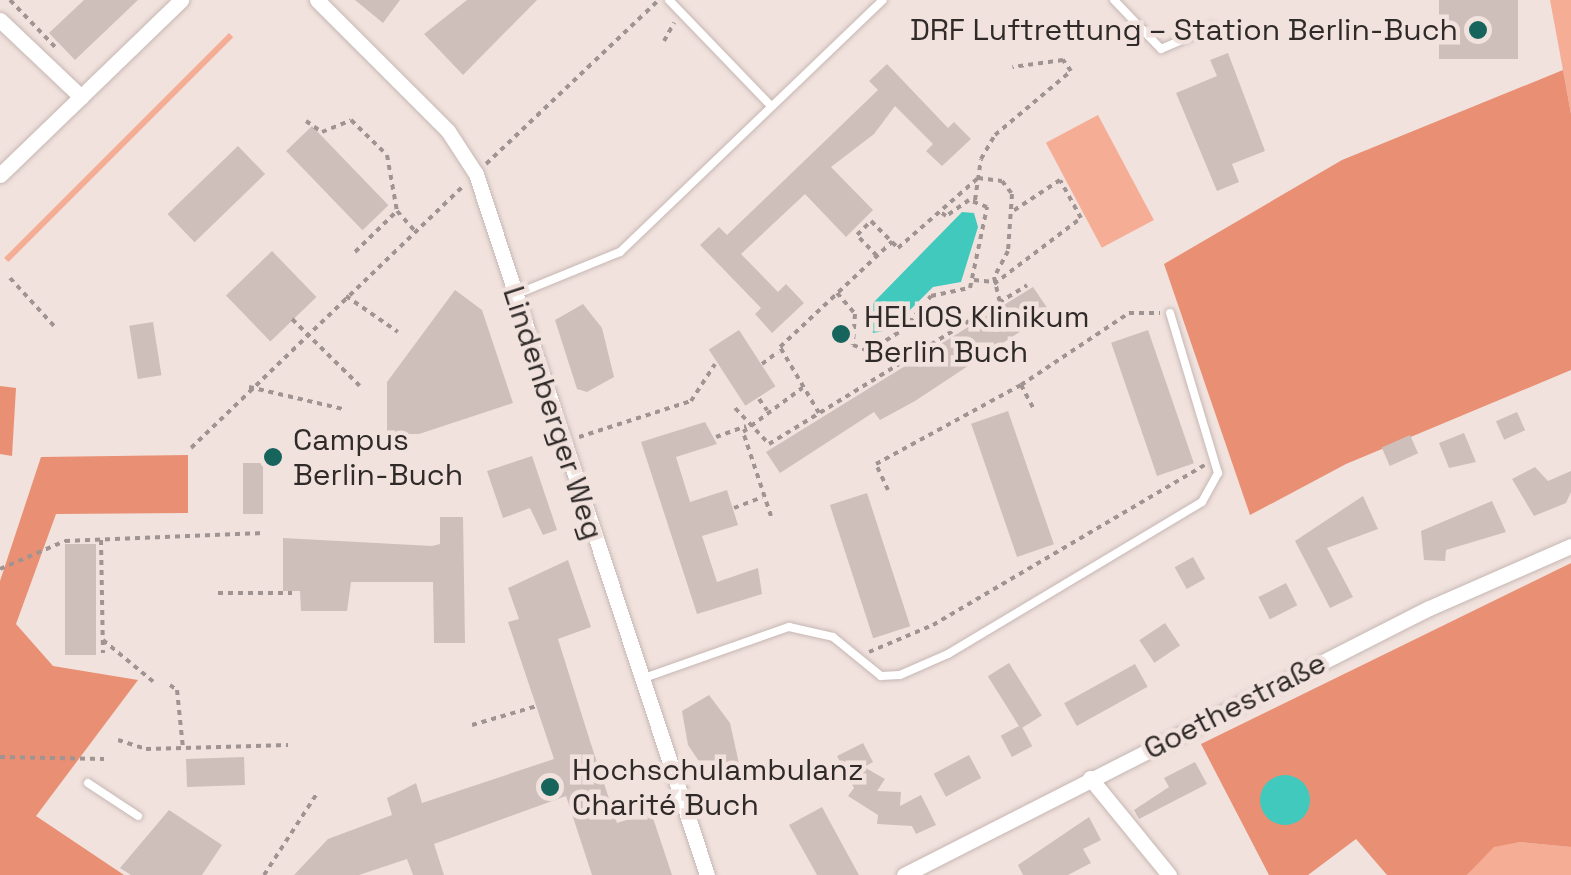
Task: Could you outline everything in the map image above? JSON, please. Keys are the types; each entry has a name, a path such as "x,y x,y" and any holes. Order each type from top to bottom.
{"street":[{"path":"0,175 181,0"},
{"name":"Lindenberger Weg","path":"317,0 448,131 476,174 639,680 707,875"},
{"path":"0,20 81,97"},
{"name":"Goethestraße","path":"904,875 1090,778 1571,546"},
{"path":"1090,778 1169,875"}],"lane":[{"path":"669,0 770,105"},
{"path":"515,294 620,252 883,0"},
{"path":"1114,0 1161,49 1212,28"},
{"path":"639,680 789,626 833,637 881,676 900,674 964,645 1202,502 1218,474 1170,313"},
{"path":"88,783 138,816"}],"path":[{"path":"10,0 69,61"},
{"path":"191,448 250,387 656,2 675,22 664,41"},
{"path":"837,294 855,314 853,345 870,351 902,330 931,296 963,293 974,280 988,215 975,200 978,178 1005,123 1071,71 1063,60 1012,67"},
{"path":"306,121 322,132 351,120 387,155 397,211 416,231"},
{"path":"877,256 856,235 871,221 898,248 978,178 1002,182 1013,211 1008,251 994,283 1000,302"},
{"path":"974,280 994,283 1080,218 1060,180 1013,211"},
{"path":"938,211 942,217 975,200"},
{"path":"355,252 397,211"},
{"path":"762,364 892,242"},
{"path":"10,278 56,328"},
{"path":"746,426 769,444 1027,285"},
{"path":"346,296 398,332"},
{"path":"888,490 876,464 1021,385 1129,312 1170,313"},
{"path":"1156,313 1162,322"},
{"path":"292,319 360,386"},
{"path":"780,351 819,414"},
{"path":"575,438 692,401 715,364"},
{"path":"1021,385 1034,408"},
{"path":"250,387 343,408"},
{"path":"716,437 746,426 802,388"},
{"path":"759,399 767,410"},
{"path":"735,408 746,426 771,516"},
{"path":"852,642 864,654 910,638 1207,463"},
{"path":"734,508 764,497"},
{"path":"0,570 65,542 264,533"},
{"path":"101,540 103,653"},
{"path":"218,593 292,593"},
{"path":"103,640 156,684"},
{"path":"170,685 177,690 183,748"},
{"path":"472,725 537,706"},
{"path":"118,740 146,750 288,745"},
{"path":"0,757 104,760"},
{"path":"264,875 318,792"}],"shaded area":[{"path":"1550,0 1571,0 1571,114 1563,70"},
{"path":"229,33 233,37 8,262 4,258"},
{"path":"1563,70 1571,114 1571,370 1346,464 1250,515 1164,264 1342,160"},
{"path":"1098,115 1154,220 1102,248 1046,143"},
{"path":"0,386 16,388 12,456 0,454"},
{"path":"188,455 188,513 56,514 16,624 53,666 138,680 36,816 124,875 0,875 0,581 41,457"},
{"path":"1571,563 1571,847 1520,842 1494,847 1467,875 1387,875 1356,839 1308,875 1269,875 1201,744"},
{"path":"1520,842 1571,847 1571,875 1467,875 1494,846"}],"water":[{"path":"962,212 974,213 978,227 961,282 933,287 890,330 873,333 867,317 874,302"},
{"path":"1285,775 1303,782 1310,800 1303,818 1285,825 1267,818 1260,800 1267,782"}],"building":[{"path":"84,0 138,0 75,60 49,33"},
{"path":"355,0 400,0 383,23"},
{"path":"467,0 537,0 463,75 424,34"},
{"name":"DRF Luftrettung – Station Berlin-Buch","path":"1439,0 1518,0 1518,59 1439,59"},
{"path":"1228,53 1265,151 1232,164 1239,182 1217,191 1176,93 1217,76 1210,60"},
{"path":"887,64 948,128 954,122 971,139 942,166 926,151 933,144 895,106 874,134 831,167 873,210 846,237 805,194 741,254 778,292 786,284 804,303 772,333 755,314 761,308 700,245 719,227 727,235 878,90 869,81"},
{"path":"312,126 388,205 363,230 286,151"},
{"path":"238,146 265,174 195,242 168,214"},
{"path":"272,251 316,297 270,341 226,295"},
{"path":"1033,287 1050,312 915,401 880,420 874,412 780,473 766,452"},
{"path":"455,290 482,310 513,403 419,434 387,434 387,382"},
{"path":"583,304 602,328 614,377 587,392 577,389 555,320"},
{"path":"153,322 161,375 138,379 129,326"},
{"path":"739,330 775,386 745,406 709,350"},
{"path":"1148,330 1194,463 1157,476 1111,343"},
{"path":"1008,411 1054,544 1017,557 971,424"},
{"path":"1517,412 1525,430 1504,440 1496,421"},
{"path":"705,422 717,444 676,457 690,502 727,490 738,525 702,536 717,582 758,568 762,594 697,614 641,442"},
{"path":"1464,433 1476,462 1449,468 1439,443"},
{"path":"1410,435 1418,453 1390,466 1382,448"},
{"path":"532,456 557,530 543,535 530,508 503,518 487,471"},
{"path":"243,463 263,463 263,514 243,514"},
{"path":"1535,467 1548,481 1571,471 1571,492 1566,503 1534,516 1512,479"},
{"path":"867,493 910,626 873,638 830,505"},
{"path":"1363,496 1378,529 1327,548 1353,597 1330,608 1295,541"},
{"path":"1492,501 1506,532 1446,550 1445,561 1424,560 1421,531"},
{"path":"440,517 463,517 465,643 434,643 433,582 351,582 347,611 301,611 300,591 283,591 283,538 432,546 440,544"},
{"path":"65,544 96,544 96,655 65,655"},
{"path":"1193,557 1205,579 1187,589 1175,567"},
{"path":"568,560 591,627 558,639 617,823 651,812 672,875 592,875 566,796 434,844 444,875 413,875 407,859 359,875 294,875 328,839 392,815 387,798 416,783 422,803 554,759 508,622 519,619 508,588"},
{"path":"1286,583 1297,605 1270,619 1258,597"},
{"path":"1165,623 1180,645 1154,663 1139,640"},
{"path":"1009,663 1042,716 1021,729 988,676"},
{"path":"1135,664 1148,687 1077,726 1064,703"},
{"path":"709,695 730,723 740,768 713,782 688,745 682,711"},
{"path":"1021,725 1032,746 1012,757 1001,736"},
{"path":"863,743 873,762 864,767 885,779 877,791 901,792 900,806 921,795 936,825 916,834 912,826 877,824 878,815 848,796 854,788 837,756"},
{"path":"969,755 981,778 946,797 934,774"},
{"path":"244,757 245,785 187,787 186,759"},
{"path":"1195,762 1207,784 1139,819 1134,810 1169,787 1164,778"},
{"path":"822,807 859,875 817,875 789,825"},
{"path":"169,810 222,845 202,875 131,875 120,868"},
{"path":"1089,817 1101,840 1083,849 1091,863 1068,875 1023,875 1018,865"}],"place":[{"name":"DRF Luftrettung – Station Berlin-Buch","path":"1478,30"},
{"name":"HELIOS Klinikum Berlin Buch","path":"841,334"},
{"name":"Campus Berlin-Buch","path":"273,457"},
{"name":"Hochschulambulanz Charité Buch","path":"550,787"}]}
